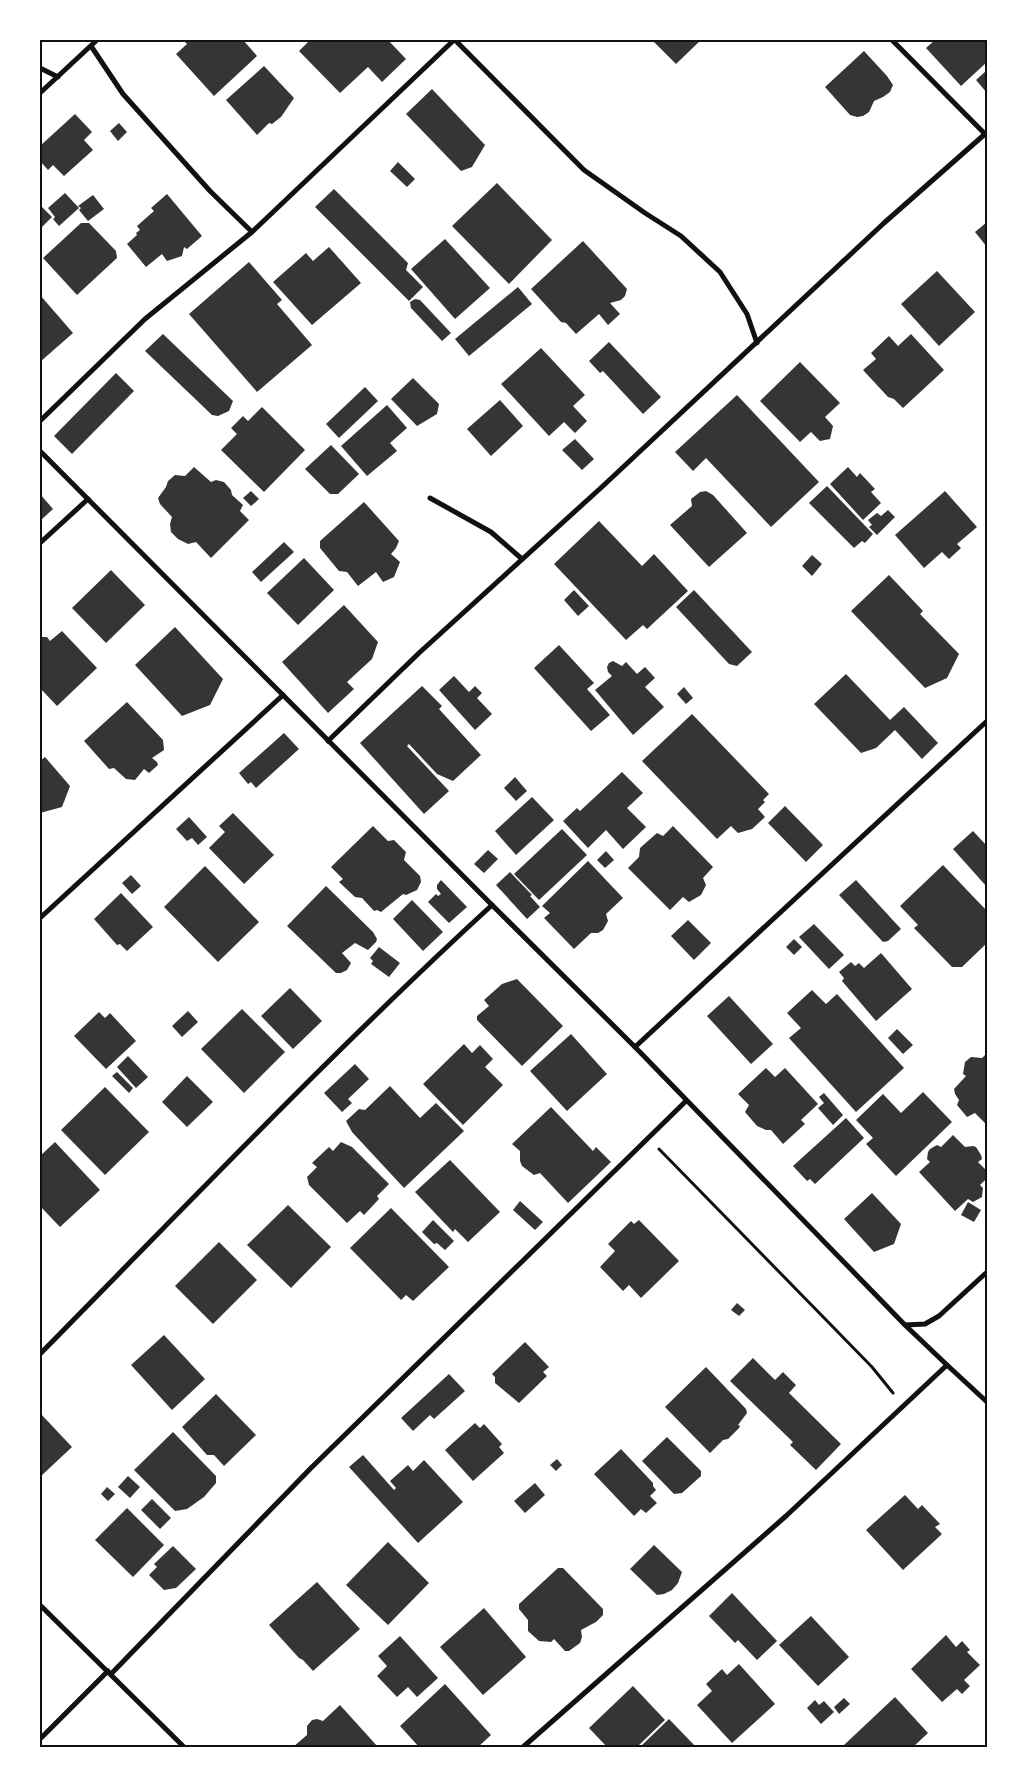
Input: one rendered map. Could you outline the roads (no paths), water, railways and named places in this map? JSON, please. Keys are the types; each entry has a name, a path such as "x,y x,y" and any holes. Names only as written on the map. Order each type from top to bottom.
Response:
{"street":[{"path":"40,93 97,40"},
{"path":"40,420 145,319 252,232 454,40 584,170 681,236 720,272 747,314 757,343"},
{"path":"328,741 419,653 757,343 884,223 986,135 892,40"},
{"path":"91,46 124,94 210,191 252,232"},
{"path":"40,68 58,77"},
{"path":"40,451 636,1047 686,1101 905,1325 987,1402"},
{"path":"430,498 491,532 522,559"},
{"path":"40,543 88,499"},
{"path":"40,918 284,694"},
{"path":"636,1047 987,721"},
{"path":"40,1354 329,1061 423,968 492,905"},
{"path":"40,1739 318,1461 686,1101"},
{"path":"905,1325 925,1324 939,1316 987,1272"},
{"path":"523,1747 786,1516 947,1365"},
{"path":"40,1605 184,1747"}]}
